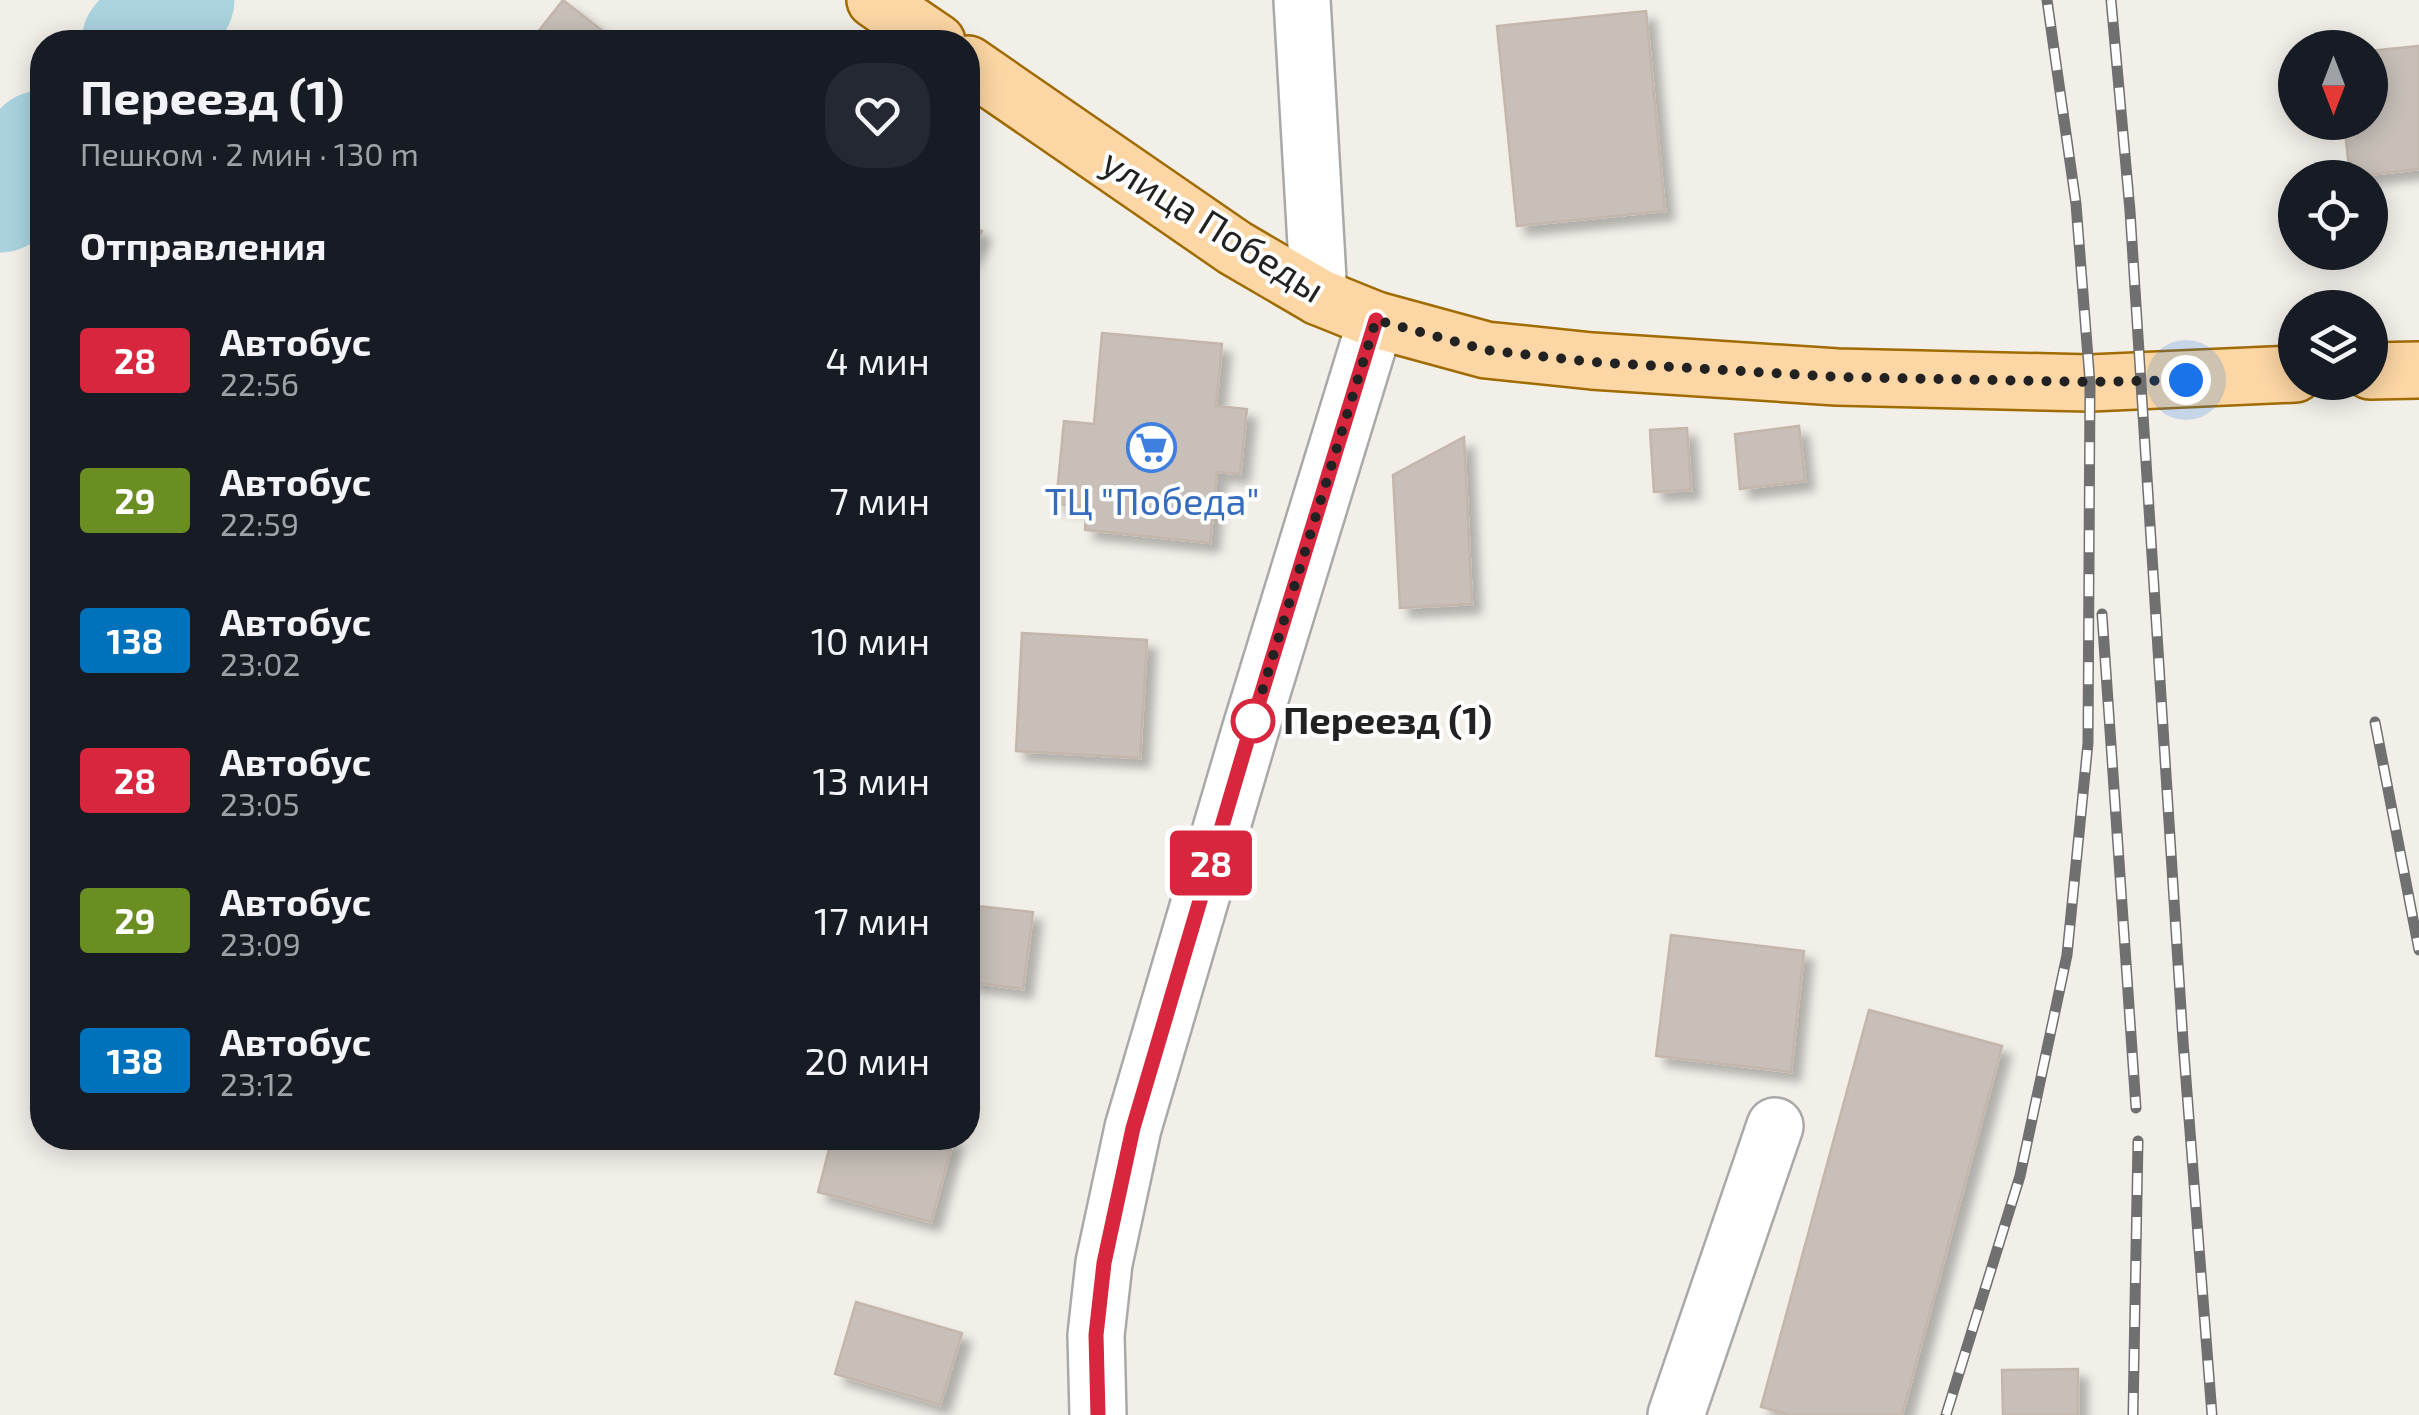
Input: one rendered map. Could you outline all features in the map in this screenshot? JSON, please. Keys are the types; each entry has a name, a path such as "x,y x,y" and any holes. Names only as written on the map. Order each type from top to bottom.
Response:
{"main road":[{"path":"875,0 919,30"},
{"name":"улица Победы","path":"980,72 1235,248 1319,297 1376,320 1486,350 1592,362 1838,377 2090,382 2278,375"},
{"path":"2388,371 2419,370"}],"street":[{"path":"1302,0 1319,297"},
{"path":"1098,1415 1096,1335 1104,1263 1133,1128 1376,320"},
{"path":"1676,1415 1774,1126"}],"building":[{"path":"563,0 602,30 539,30"},
{"path":"1646,11 1665,211 1517,226 1497,26"},
{"path":"2419,46 2419,169 2388,173 2388,160 2348,160 2346,140 2388,140 2388,49"},
{"name":"ТЦ \"Победа\"","path":"1102,333 1222,344 1216,406 1247,409 1240,474 1217,472 1210,543 1085,530 1087,506 1056,504 1064,421 1094,424"},
{"path":"1799,426 1805,481 1740,489 1735,434"},
{"path":"1687,428 1691,490 1654,492 1650,430"},
{"path":"1464,437 1472,604 1400,608 1393,475"},
{"path":"1022,633 1147,640 1140,758 1016,751"},
{"path":"980,906 1033,912 1023,989 980,984"},
{"path":"1671,935 1804,951 1791,1072 1656,1056"},
{"path":"1869,1010 2002,1046 1902,1415 1790,1415 1761,1407"},
{"path":"829,1150 951,1150 931,1222 818,1192"},
{"path":"856,1302 962,1333 940,1405 835,1374"},
{"path":"2078,1369 2078,1415 2003,1415 2002,1370"}],"waterway":[{"path":"150,30 177,0"},
{"path":"0,195 30,161"}],"railway":[{"path":"1946,1415 2020,1176 2067,955 2088,743 2090,383 2076,204 2047,0"},
{"path":"2111,0 2130,211 2183,1041 2212,1415"},
{"path":"2102,614 2136,1108"},
{"path":"2375,722 2419,950"},
{"path":"2133,1415 2138,1141"}],"bus line":[{"name":"28","path":"1098,1415 1096,1335 1104,1263 1133,1128 1376,320"}],"place":[{"name":"ТЦ \"Победа\"","path":"1152,448"},
{"name":"Переезд (1)","path":"1253,721"}],"route":[{"path":"1253,721 1250,731 1376,320 1486,350 1592,362 1838,377 2186,380"}]}
